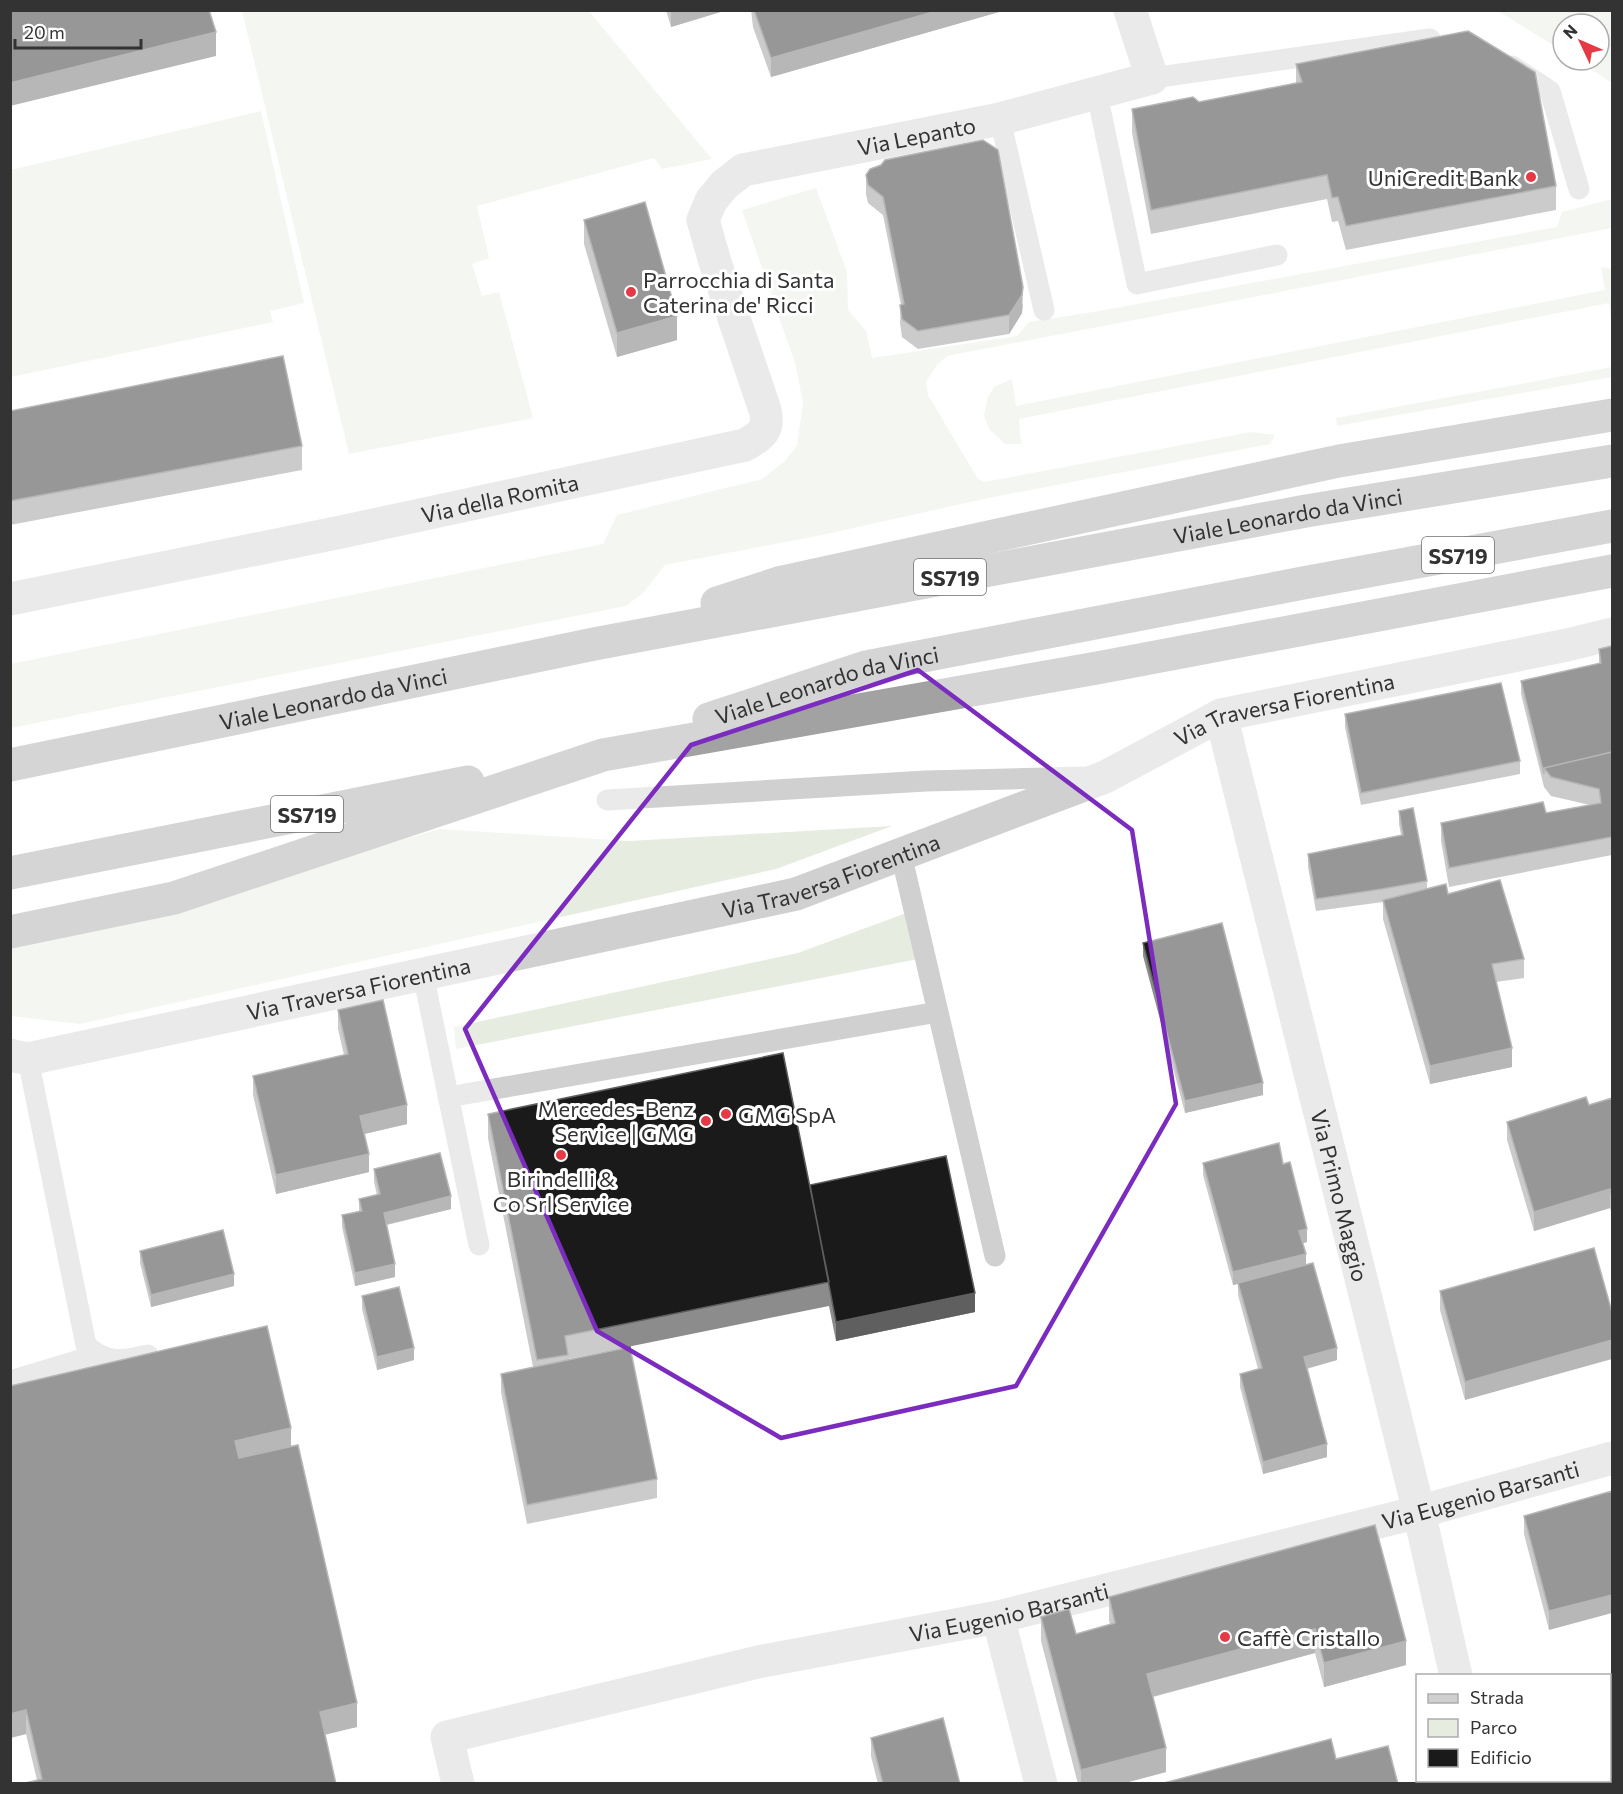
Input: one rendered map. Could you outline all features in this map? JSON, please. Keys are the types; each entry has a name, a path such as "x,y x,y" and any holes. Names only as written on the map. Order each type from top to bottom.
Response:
{"highway":[{"path":"594,644 782,582 1339,461 1612,415"},
{"name":"Viale Leonardo da Vinci","path":"10,765 594,644 1306,511 1612,461"},
{"name":"Viale Leonardo da Vinci","path":"10,873 603,755 866,667 1612,526"},
{"path":"10,932 174,898 603,755 1109,666 1612,571"}],"street":[{"path":"1130,10 1152,78"},
{"name":"Via Lepanto","path":"703,220 711,201 724,185 743,170 1000,119 1152,78"},
{"name":"Via della Romita","path":"10,599 341,532 745,445 760,437 768,421 703,220"},
{"name":"Via Traversa Fiorentina","path":"19,1057 423,974 795,894 1105,777 1221,715 1556,648 1612,634"},
{"name":"Via Primo Maggio","path":"1221,715 1419,1512 1456,1674"},
{"name":"Via Eugenio Barsanti","path":"458,1784 447,1737 758,1662 998,1617 1419,1512 1612,1458"},
{"path":"998,1617 1041,1784"}],"lane":[{"path":"1152,78 1266,64 1451,36"},
{"path":"1492,53 1550,91 1579,189"},
{"path":"1097,94 1137,284 1277,255"},
{"path":"1000,119 1044,310"},
{"path":"607,800 926,781 1105,777"},
{"path":"901,854 994,1256"},
{"path":"423,974 479,1245"},
{"path":"448,1097 938,1012"},
{"path":"19,1057 86,1345 96,1355"},
{"path":"10,1381 96,1355 124,1361 166,1351"}],"highlighted area":[{"path":"918,670 1132,830 1176,1104 1016,1386 781,1438 597,1331 465,1029 691,745"}],"green space":[{"path":"242,11 589,11 712,159 662,169 654,158 477,206 489,258 472,264 482,296 499,292 533,418 349,454"},
{"path":"1498,11 1612,11 1612,83 1595,72 1611,72 1611,12 1551,12 1551,44"},
{"path":"261,111 304,303 270,311 273,322 11,377 11,170"},
{"path":"816,188 847,272 848,310 866,331 872,358 1017,336 1029,322 1557,227 1562,212 1612,199 1612,228 947,356 937,365 926,382 928,395 978,479 984,482 1251,432 1275,435 1270,444 988,498 817,536 665,565 644,592 626,606 11,728 11,664 603,544 617,515 762,479 785,461 797,445 803,404 796,366 742,210"},
{"path":"1601,267 1612,269 1612,326 1609,303 1019,419 1021,444 1005,444 989,429 984,415 988,397 994,387 1012,379 1016,406 1605,290"},
{"path":"1612,367 1612,377 1337,426 1336,418"},
{"path":"892,826 776,869 80,1024 11,1016 11,938 175,905 440,829 629,841"},
{"path":"909,912 918,959 456,1049 454,1027 798,953"}],"building":[{"path":"10,10 209,10 216,32 10,83"},
{"path":"754,10 940,10 771,58"},
{"path":"1468,31 1535,72 1556,186 1346,226 1338,197 1332,198 1327,175 1151,210 1132,109 1193,97 1199,102 1302,82 1296,64"},
{"path":"983,140 998,150 1023,287 1022,295 1009,315 918,331 902,319 900,305 904,304 883,197 868,185 866,175 870,169 881,165 885,160"},
{"name":"Parrocchia di Santa Caterina de' Ricci","path":"645,202 677,316 617,333 584,220"},
{"path":"283,356 302,446 10,501 10,411"},
{"path":"1612,646 1612,752 1544,768 1544,774 1521,681 1601,663 1599,649"},
{"path":"1501,683 1520,761 1361,793 1345,714"},
{"path":"1612,752 1612,837 1449,868 1441,823 1543,802 1546,813 1601,803 1599,789 1551,777 1544,768"},
{"path":"1413,808 1427,881 1316,899 1308,854 1403,835 1399,811"},
{"path":"1500,880 1524,959 1492,964 1512,1048 1430,1066 1383,900 1446,884 1448,894"},
{"path":"1222,923 1263,1083 1185,1101 1143,943"},
{"path":"383,1000 407,1105 360,1116 369,1154 276,1175 253,1076 348,1054 338,1010"},
{"path":"783,1053 829,1282 565,1336 568,1355 537,1360 488,1114"},
{"path":"1586,1097 1589,1105 1612,1098 1612,1197 1610,1189 1534,1212 1507,1122"},
{"path":"1279,1143 1283,1164 1290,1162 1307,1229 1299,1231 1306,1254 1233,1272 1203,1163"},
{"path":"440,1153 451,1196 384,1213 395,1264 355,1273 342,1215 362,1211 359,1199 380,1194 374,1169"},
{"path":"946,1156 975,1293 836,1322 810,1185"},
{"path":"223,1230 234,1274 151,1295 140,1251"},
{"path":"1594,1248 1612,1312 1612,1340 1465,1382 1440,1291"},
{"path":"1313,1263 1337,1348 1304,1357 1327,1444 1263,1462 1240,1374 1262,1368 1238,1283"},
{"path":"399,1287 414,1348 377,1357 362,1296"},
{"path":"267,1326 291,1428 235,1441 239,1458 298,1445 357,1703 320,1712 336,1784 21,1784 42,1779 26,1710 10,1714 10,1386"},
{"path":"630,1347 657,1479 527,1505 501,1374"},
{"path":"1612,1491 1612,1595 1549,1611 1524,1516"},
{"path":"1375,1525 1406,1641 1324,1663 1315,1629 1147,1674 1166,1748 1081,1770 1041,1617 1069,1609 1076,1634 1115,1623 1109,1597"},
{"path":"943,1718 960,1784 883,1784 871,1738"},
{"path":"1331,1739 1336,1759 1388,1746 1398,1784 1160,1784"},
{"path":"1522,1782 1587,1782 1581,1784 1517,1784"}],"place":[{"name":"UniCredit Bank","path":"1531,177"},
{"name":"Parrocchia di Santa Caterina de' Ricci","path":"631,292"},
{"name":"GMG SpA","path":"726,1114"},
{"name":"Mercedes-Benz Service | GMG","path":"706,1121"},
{"name":"Birindelli & Co Srl Service","path":"561,1155"},
{"name":"Caffè Cristallo","path":"1225,1637"}]}
